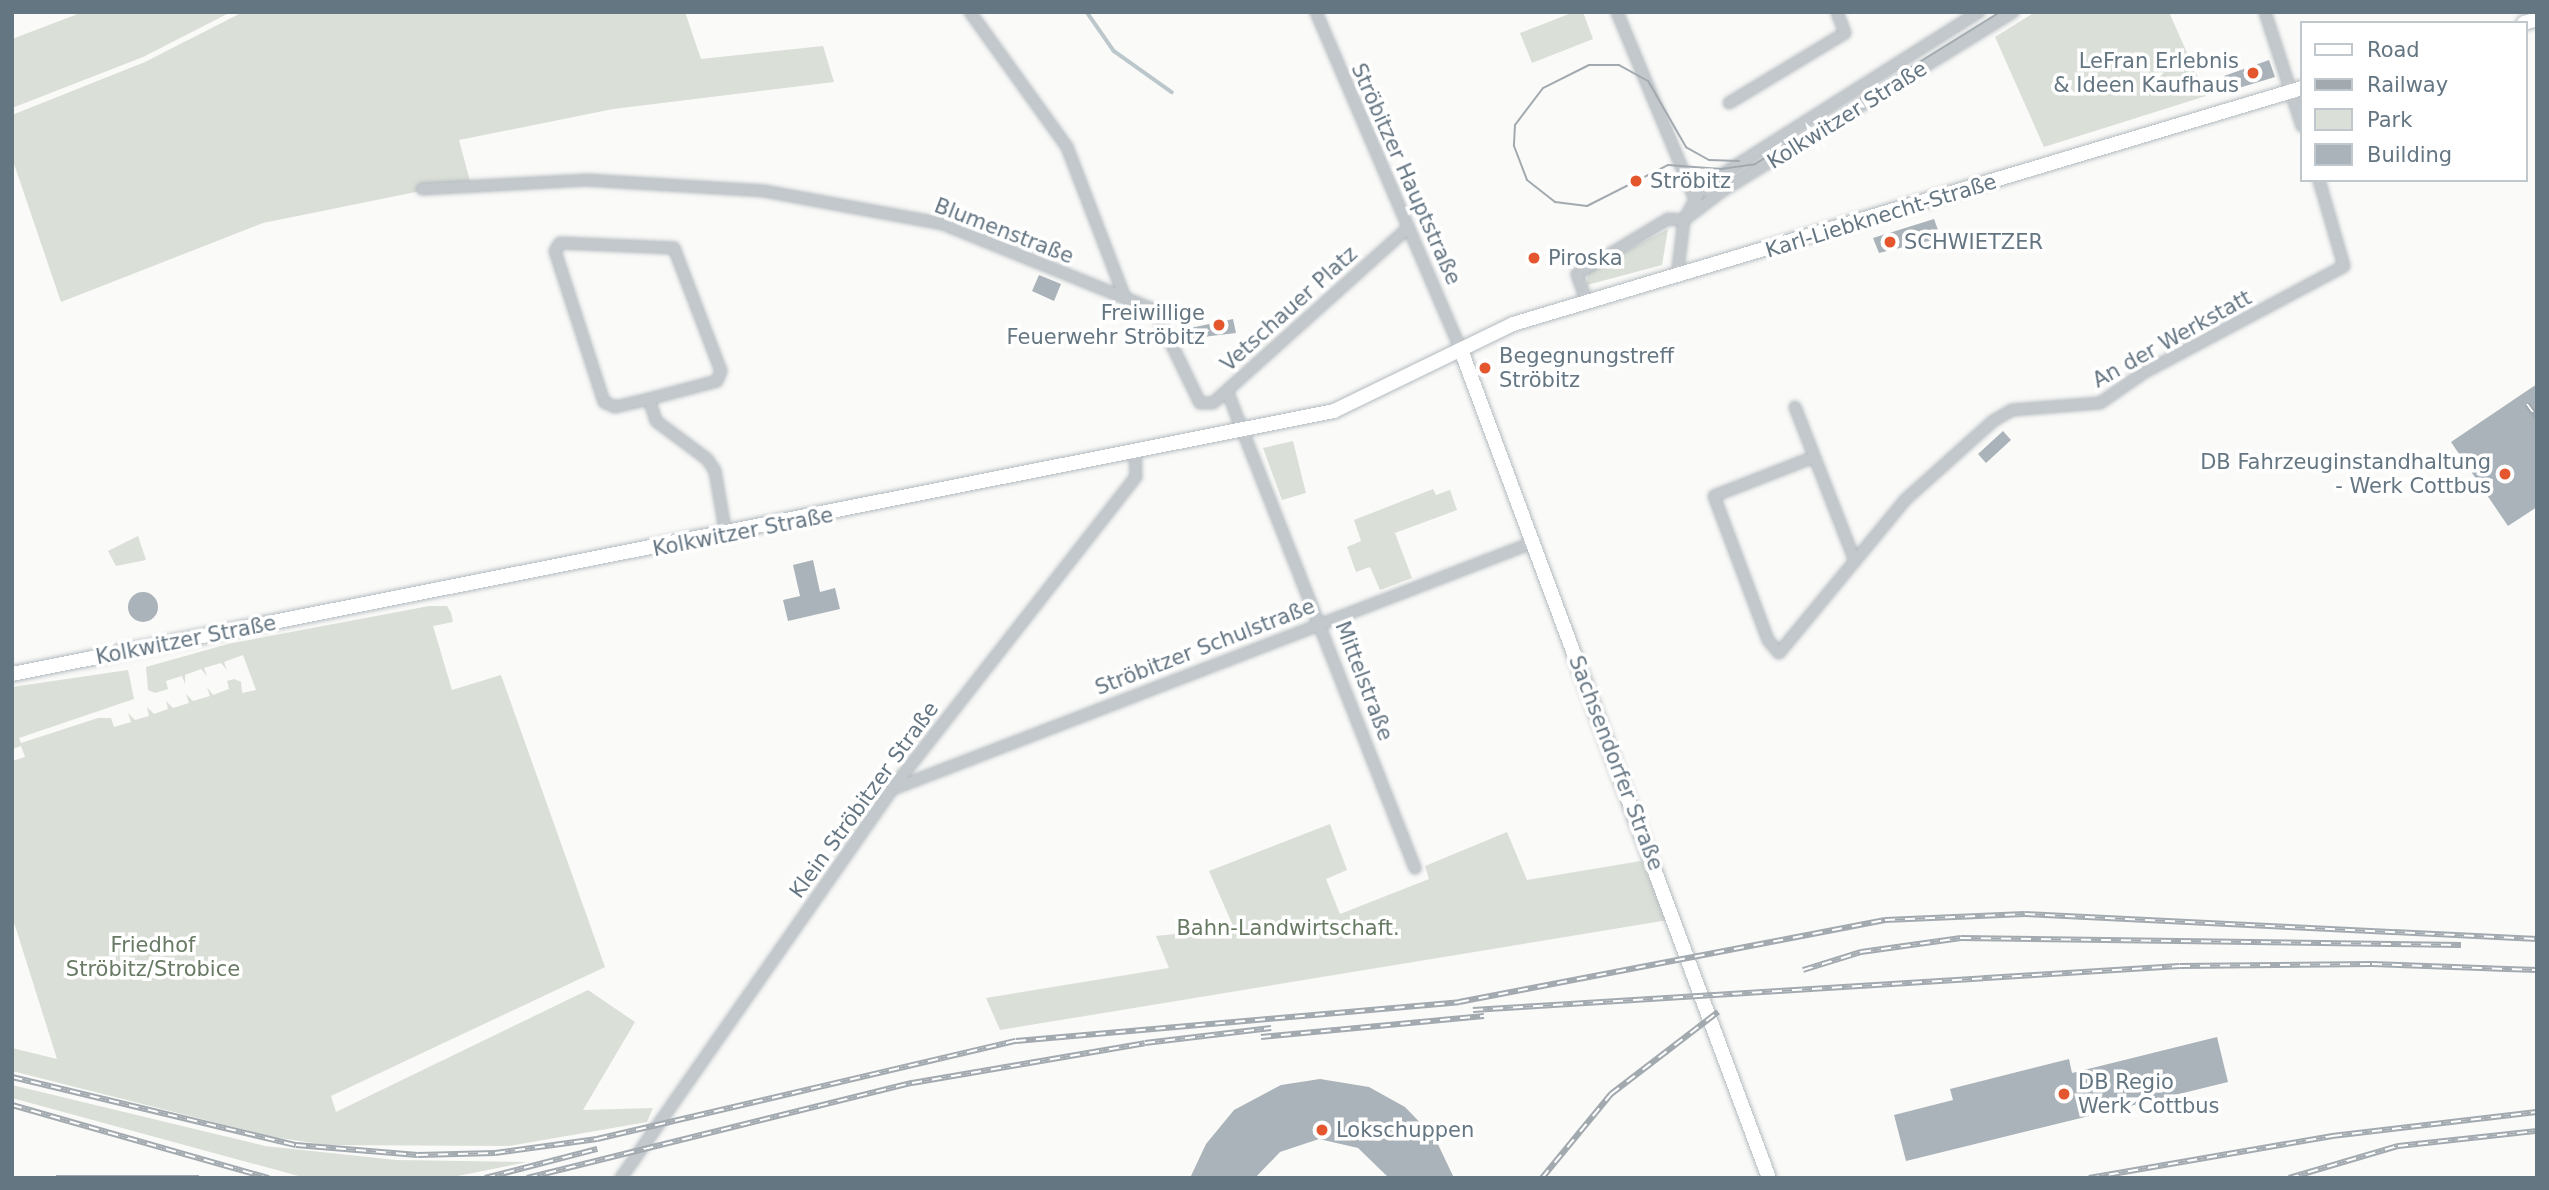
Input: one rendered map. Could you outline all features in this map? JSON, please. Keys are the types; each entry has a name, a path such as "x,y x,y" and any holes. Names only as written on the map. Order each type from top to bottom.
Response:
{"main road":[{"name":"Karl-Liebknecht-Straße","path":"1461,350 1513,324 2297,89"},
{"name":"Kolkwitzer Straße","path":"12,674 726,536 1334,411 1461,350"},
{"name":"Sachsendorfer Straße","path":"1461,350 1532,543 1677,918 1769,1178"}],"street":[{"path":"970,12 1067,147 1125,298"},
{"name":"Ströbitzer Hauptstraße","path":"1317,12 1461,350"},
{"path":"1617,12 1699,208"},
{"path":"1729,103 1845,33 1837,12"},
{"name":"Kolkwitzer Straße","path":"1677,277 1684,220 1693,198 1727,169 1979,12"},
{"name":"Kolkwitzer Straße","path":"1587,302 1577,274 1668,219 1684,220 1699,208 2013,12"},
{"path":"2265,12 2297,89 2300,111"},
{"name":"Blumenstraße","path":"422,189 586,180 764,191 943,224 1155,310 1194,398 1213,404 1227,391"},
{"name":"An der Werkstatt","path":"1814,457 1714,496 1768,640 1779,653 1853,556 1905,500 1993,421 2012,410 2100,403 2145,372 2344,266 2320,182"},
{"name":"Vetschauer Platz","path":"1244,429 1227,391 1408,228"},
{"path":"560,243 674,248 721,371 717,381 649,399 615,407 604,402 555,251 560,243"},
{"path":"649,399 656,421 715,471 726,536"},
{"path":"1796,407 1853,556"},
{"name":"Mittelstraße","path":"1244,429 1415,868"},
{"name":"Klein Ströbitzer Straße","path":"621,1178 892,789 1136,477 1135,452"},
{"name":"Ströbitzer Schulstraße","path":"892,789 1532,543"}],"green space":[{"path":"83,12 231,12 143,57 12,108 12,39"},
{"path":"243,12 685,12 701,59 823,46 834,82 613,109 459,140 470,181 263,223 61,302 12,158 12,115 145,62"},
{"path":"1574,12 1583,12 1593,39 1532,63 1520,33"},
{"path":"2035,12 2169,12 2206,96 2044,147 1995,37"},
{"path":"1668,229 1662,265 1587,285 1588,271"},
{"path":"1293,441 1306,493 1282,500 1263,448"},
{"path":"1433,489 1436,495 1450,490 1457,510 1395,533 1412,578 1380,590 1370,567 1356,572 1347,547 1361,541 1354,520"},
{"path":"138,536 146,560 116,566 108,551"},
{"name":"Friedhof Ströbitz/Strobice","path":"429,606 447,606 451,613 453,622 433,626 452,690 501,675 605,967 331,1096 336,1112 588,990 635,1022 583,1110 653,1108 647,1122 509,1146 326,1145 273,1137 12,1071 12,1048 57,1059 12,916 12,761 25,757 21,746 12,749 12,687 128,670 134,699 19,738 21,743 98,718 111,718 114,727 131,722 128,713 135,720 149,716 147,707 154,714 168,709 166,701 173,708 189,703 186,694 193,701 210,696 207,687 213,695 229,689 227,681 234,679 241,682 242,693 256,690 243,655 224,662 227,670 221,663 204,668 207,676 201,669 185,675 185,684 182,676 166,681 168,689 155,693 148,690 146,667 228,644"},
{"name":"Bahn-Landwirtschaft.","path":"1330,824 1347,870 1326,879 1340,914 1429,879 1425,866 1507,832 1527,880 1641,861 1668,920 1000,1030 986,998 1169,968 1156,936 1234,928 1209,871"},
{"path":"12,1085 265,1146 396,1160 527,1162 448,1178 306,1178 12,1098"}],"building":[{"name":"LeFran Erlebnis & Ideen Kaufhaus","path":"2269,60 2275,77 2229,91 2224,76"},
{"path":"1934,219 1941,238 1879,253 1873,238"},
{"path":"1039,275 1061,284 1054,301 1032,291"},
{"name":"Freiwillige Feuerwehr Ströbitz","path":"1233,319 1236,333 1178,340 1176,331"},
{"name":"DB Fahrzeuginstandhaltung - Werk Cottbus","path":"2537,384 2537,507 2508,526 2451,442"},
{"path":"2003,431 2011,440 1986,463 1978,454"},
{"path":"813,560 820,592 835,588 840,609 788,621 783,600 800,596 793,565"},
{"path":"143,592 154,596 158,607 154,618 143,622 132,618 128,607 132,596"},
{"name":"DB Regio Werk Cottbus","path":"2217,1037 2228,1082 1906,1161 1894,1115 1953,1100 1950,1089 2069,1059 2072,1073"},
{"name":"Lokschuppen","path":"1320,1079 1369,1087 1405,1107 1435,1138 1454,1178 1389,1178 1358,1148 1319,1139 1280,1152 1255,1178 1190,1178 1206,1144 1234,1110 1281,1085"}],"waterway":[{"path":"1087,12 1114,51 1172,92"}],"tram line":[{"path":"1739,161 1709,160 1686,147 1648,81 1619,65 1589,65 1543,88 1515,125 1514,146 1527,180 1555,202 1587,206 1668,165 1721,169 1755,164 2000,12"}],"railway":[{"path":"2527,404 2537,418"},
{"path":"12,1077 296,1145 418,1155 495,1153 597,1139 1016,1041 1459,1002 1885,920 2025,914 2537,939"},
{"path":"1803,970 1861,952 1961,938 2461,945"},
{"path":"1473,1010 2180,966 2372,964 2537,970"},
{"path":"1542,1178 1611,1094 1718,1012"},
{"path":"1261,1037 1484,1016"},
{"path":"527,1178 912,1083 1145,1043 1271,1028"},
{"path":"12,1105 269,1178"},
{"path":"2089,1178 2332,1136 2537,1112"},
{"path":"2289,1178 2398,1146 2537,1131"},
{"path":"485,1178 597,1149"},
{"path":"56,1178 199,1178"}],"place":[{"name":"LeFran Erlebnis & Ideen Kaufhaus","path":"2253,73"},
{"name":"Ströbitz","path":"1636,181"},
{"name":"SCHWIETZER","path":"1890,242"},
{"name":"Piroska","path":"1534,258"},
{"name":"Freiwillige Feuerwehr Ströbitz","path":"1219,325"},
{"name":"Begegnungstreff Ströbitz","path":"1485,368"},
{"name":"DB Fahrzeuginstandhaltung - Werk Cottbus","path":"2505,474"},
{"name":"DB Regio Werk Cottbus","path":"2064,1094"},
{"name":"Lokschuppen","path":"1322,1130"}]}
